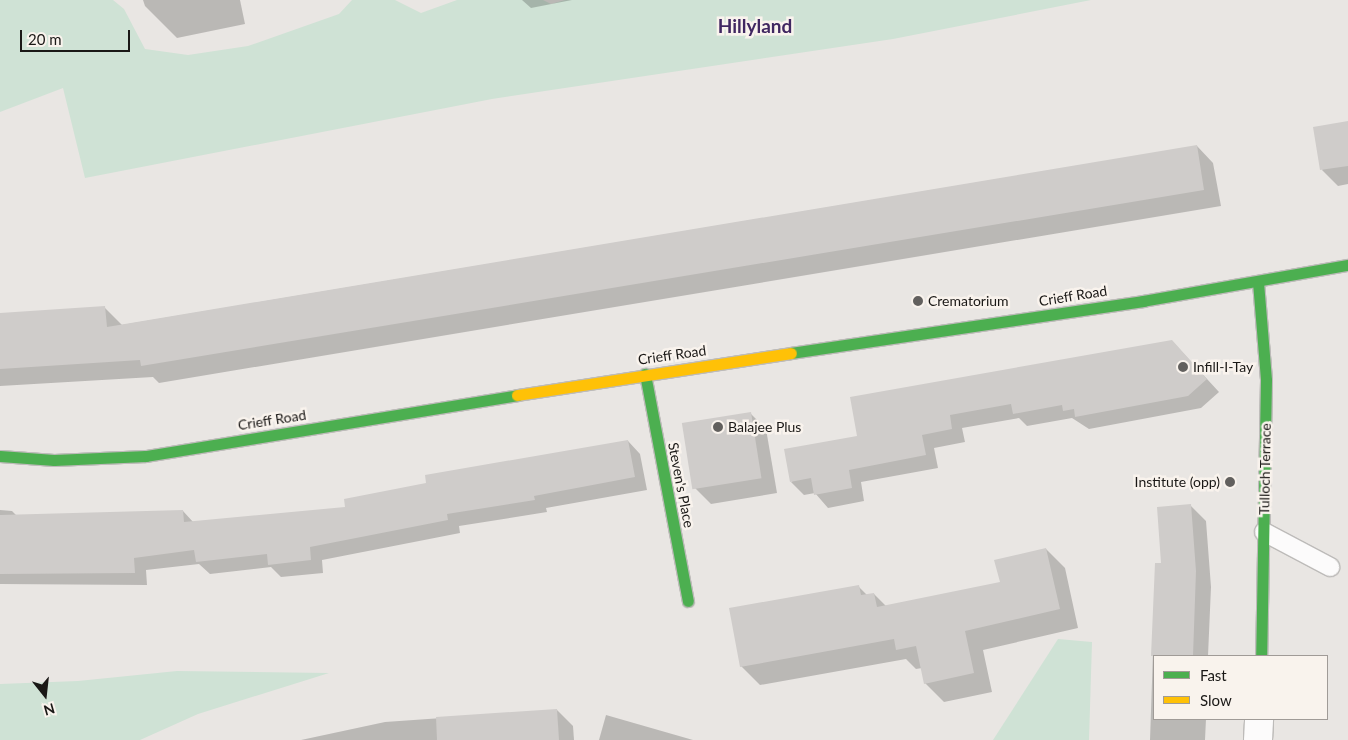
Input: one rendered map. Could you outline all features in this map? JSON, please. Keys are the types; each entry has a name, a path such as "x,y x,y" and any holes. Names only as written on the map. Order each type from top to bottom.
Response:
{"main road":[{"name":"Crieff Road","path":"0,456 54,460 146,456 645,374 1258,282 1348,265"},
{"name":"Tulloch Terrace","path":"1258,282 1266,380 1261,655"},
{"name":"Steven's Place","path":"645,374 688,601"}],"street":[{"path":"1258,740 1259,720"}],"lane":[{"path":"1264,532 1330,567"}],"green space":[{"path":"0,0 113,0 124,9 145,49 188,55 248,46 339,14 352,0 395,0 421,13 457,0 543,0 551,4 565,0 1091,0 893,39 492,99 85,178 63,88 0,112"},
{"path":"1058,639 1092,642 1089,740 993,740"},
{"path":"177,671 329,673 198,714 140,740 0,740 0,684 78,681"}],"building":[{"path":"1348,121 1348,166 1320,170 1313,127"},
{"path":"1197,145 1204,190 141,366 140,360 0,369 0,313 105,306 107,327"},
{"path":"1172,340 1207,379 1188,396 1075,417 1074,409 1063,411 1062,405 1013,414 1011,404 950,415 952,429 922,435 926,455 849,470 852,488 814,495 811,478 790,482 784,449 857,436 850,397"},
{"path":"751,412 761,478 692,489 682,423"},
{"path":"628,440 635,477 534,496 535,500 447,514 448,520 310,547 311,560 268,565 267,554 196,562 194,550 134,558 135,573 0,574 0,515 183,510 184,522 345,507 344,499 426,483 425,475"},
{"path":"1191,504 1196,571 1193,655 1151,656 1155,563 1161,563 1157,507"},
{"path":"1046,548 1060,609 965,631 974,673 924,684 916,646 896,650 894,639 740,667 729,608 859,585 861,595 874,593 877,607 1000,582 994,560"},
{"path":"557,709 559,740 437,740 436,717"}],"traffic: fast":[{"path":"791,353 1143,301 1348,265"},
{"path":"1258,282 1266,380 1261,655"},
{"path":"645,374 688,601"},
{"path":"0,456 54,460 146,456 517,395"}],"traffic: slow":[{"path":"517,395 791,353"}],"place":[{"name":"Crematorium","path":"918,301"},
{"name":"Infill-I-Tay","path":"1183,367"},
{"name":"Balajee Plus","path":"718,427"},
{"name":"Institute (opp)","path":"1230,482"}],"district":[{"name":"Hillyland","path":"755,26"}]}
